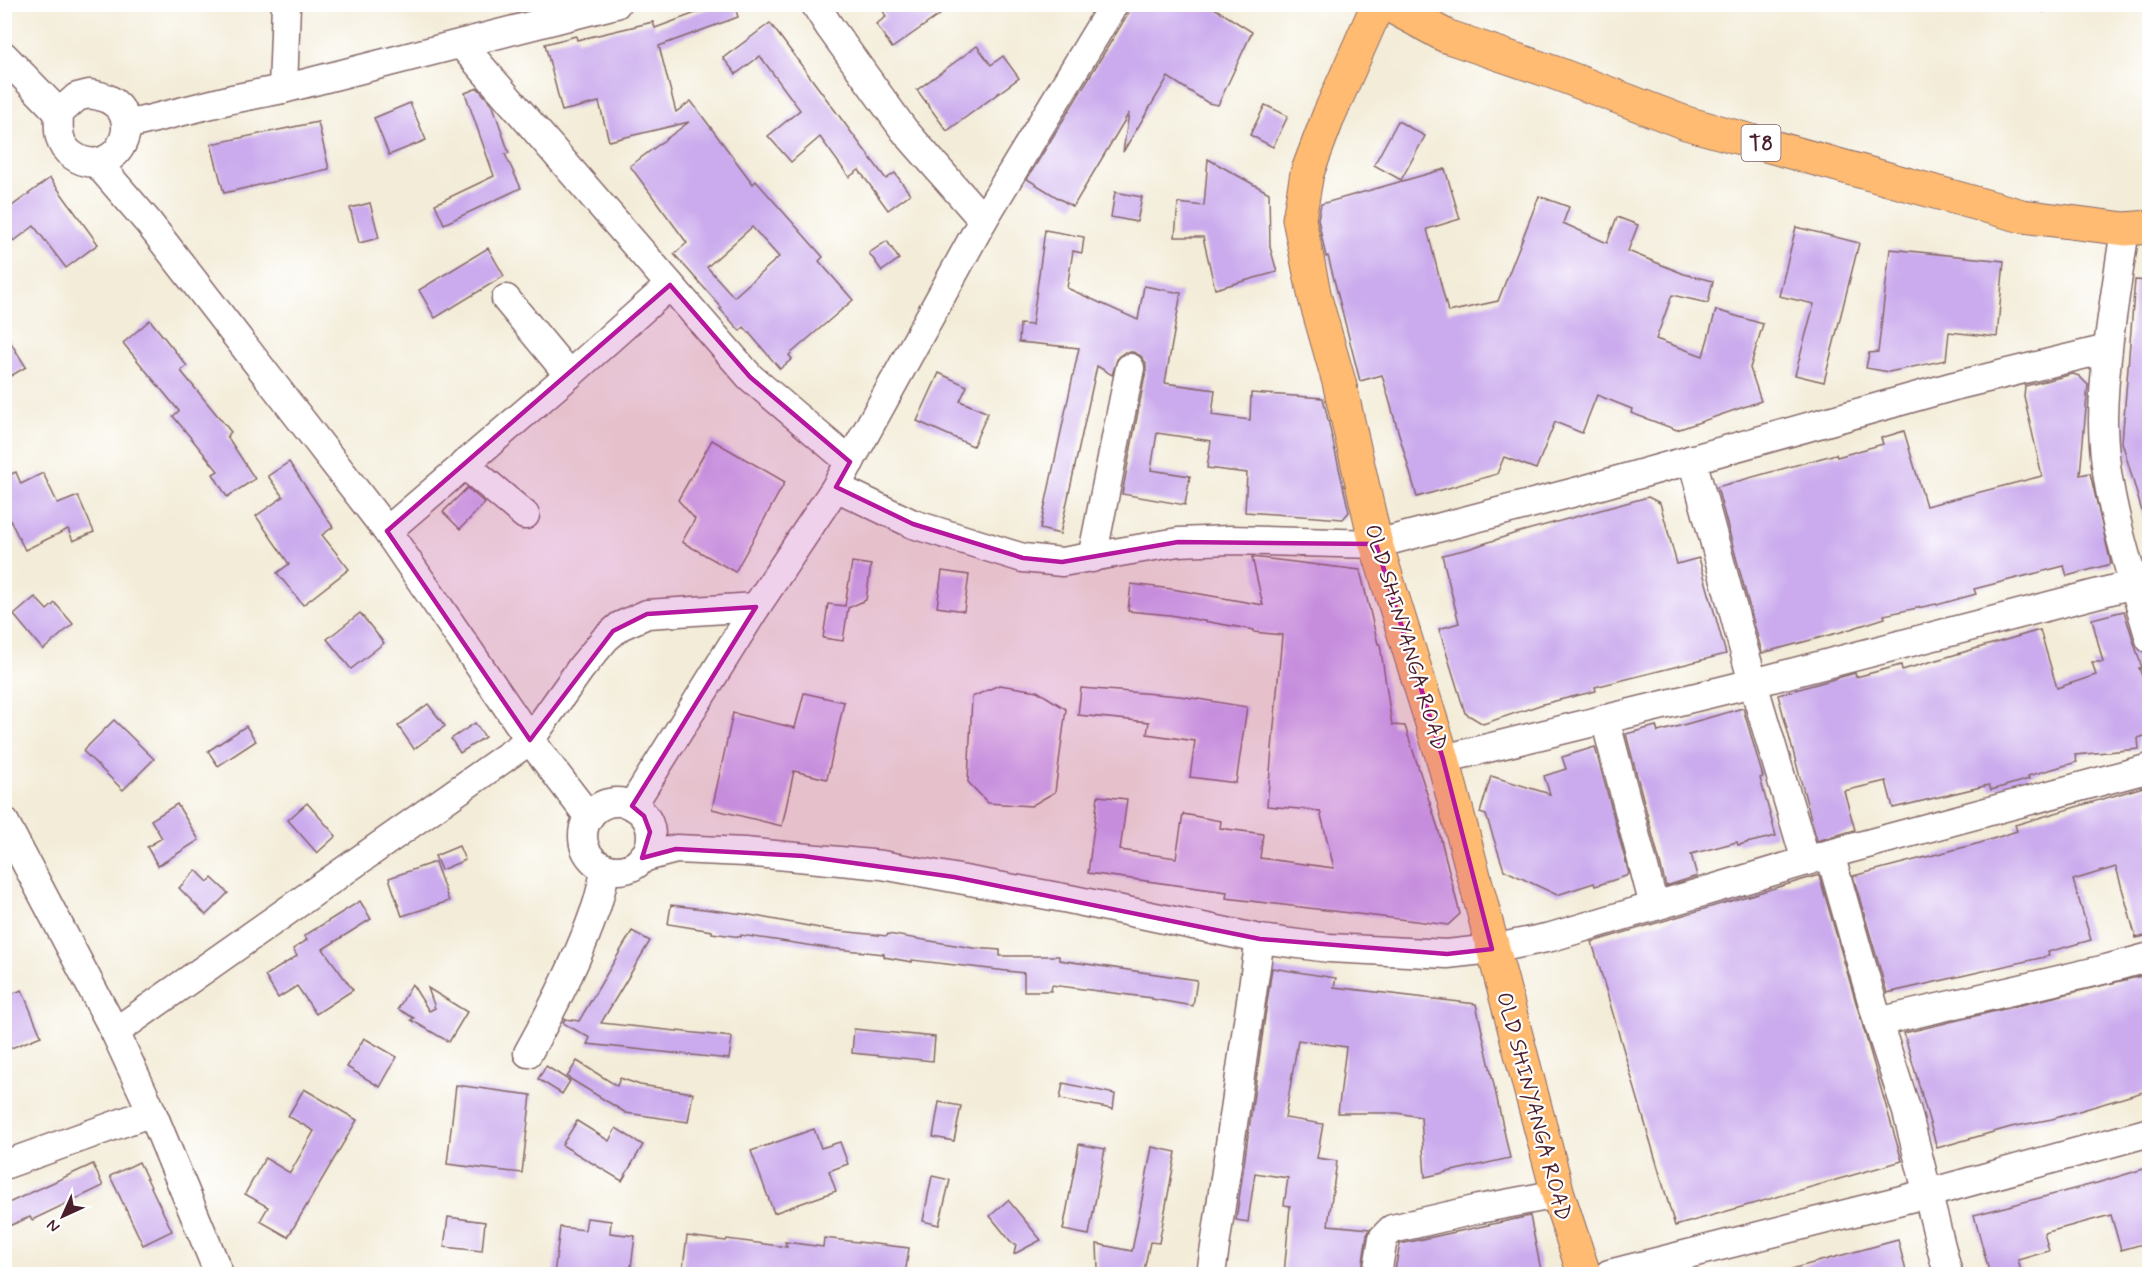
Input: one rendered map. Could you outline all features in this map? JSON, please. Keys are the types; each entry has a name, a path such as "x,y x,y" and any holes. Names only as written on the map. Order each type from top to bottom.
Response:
{"main road":[{"name":"OLD SHINYANGA ROAD","path":"1378,4 1329,115 1307,173 1299,219 1315,298 1339,382 1376,544 1443,759 1558,1194 1584,1275"},
{"name":"T8","path":"1387,4 1446,36 1558,74 1686,123 2022,216 2137,228"}],"street":[{"path":"283,90 286,4"},
{"path":"127,125 232,99 283,90 616,4"},
{"path":"815,4 904,130 983,220"},
{"path":"632,806 756,607 836,487 983,220 1114,4"},
{"path":"462,45 750,377 850,462"},
{"path":"4,56 59,113"},
{"path":"88,94 102,95 113,101 123,114 127,125 124,142 112,157 97,163 77,159 67,152 58,134 59,113 77,97 88,94"},
{"path":"97,163 155,231 387,531 530,740 589,817"},
{"path":"2137,228 2107,349 2103,422 2110,494 2150,639"},
{"path":"387,531 670,285"},
{"path":"506,299 569,375"},
{"path":"836,487 914,524 1023,558 1062,562 1178,542 1230,540 1376,544 1583,490 1954,386 2107,349"},
{"path":"1092,558 1130,368"},
{"path":"1692,459 1754,683 1878,1022 1907,1112 1948,1275"},
{"path":"464,464 525,515"},
{"path":"1443,759 1754,683 2134,584"},
{"path":"114,1032 530,740 580,668 600,644 620,626 647,614 756,607"},
{"path":"1605,719 1654,906"},
{"path":"642,858 649,844 650,832 644,816 632,806 620,802 608,803 597,808 589,817 583,835 586,849 594,860 606,868 625,869 642,858 676,849 803,856 882,865 1046,894 1260,939 1329,948 1447,954 1492,949 1551,937 1818,857 2150,768"},
{"path":"4,821 114,1032 152,1112 219,1275"},
{"path":"528,1053 581,947 595,911 606,868"},
{"path":"1211,1275 1260,939"},
{"path":"1878,1022 2150,957"},
{"path":"4,1165 152,1112"},
{"path":"1609,1275 1929,1193 2150,1132"},
{"path":"1377,1275 1383,1238 1392,1229 1558,1194"}],"highlighted area":[{"path":"670,285 750,377 850,462 836,487 913,524 1023,558 1062,562 1178,542 1376,544 1443,759 1492,949 1447,954 1260,939 954,877 803,856 676,849 642,858 650,832 644,816 632,806 756,607 647,614 613,631 530,740 387,531"}],"building":[{"path":"720,4 734,4 738,17 659,46 676,112 691,101 753,184 756,181 823,257 819,261 853,300 789,355 792,359 780,369 744,327 740,331 674,254 687,243 630,166 689,122 609,141 599,102 562,111 545,44 576,36 577,40 653,22 655,28","holes":["752,227 779,257 734,297 707,267"]},
{"path":"880,4 955,4 892,48 876,24 886,17"},
{"path":"1134,4 1208,4 1252,32 1218,105 1208,103 1168,77 1123,152 1129,113 1073,207 1027,179"},
{"path":"770,23 886,179 895,173 910,194 888,210 859,170 849,177 820,137 791,162 768,136 800,110 760,56 736,74 723,58"},
{"path":"977,46 991,65 1003,56 1019,78 947,131 917,90"},
{"path":"478,88 493,106 509,153 505,154 521,188 444,224 435,204 494,176 465,93"},
{"path":"410,103 426,140 389,155 374,118"},
{"path":"1265,105 1288,116 1273,147 1250,135"},
{"path":"1398,121 1425,136 1401,180 1374,165"},
{"path":"318,122 329,169 224,193 211,144"},
{"path":"1208,159 1269,193 1270,247 1277,272 1215,289 1203,237 1175,237 1178,203 1204,206"},
{"path":"1445,169 1460,219 1427,229 1448,312 1498,301 1539,196 1569,207 1563,223 1607,243 1617,217 1638,225 1628,251 1684,274 1713,281 1708,303 1672,295 1656,339 1703,356 1716,310 1763,324 1750,368 1761,401 1677,430 1631,413 1632,409 1597,395 1582,433 1555,422 1536,469 1504,457 1497,474 1417,497 1382,375 1360,381 1318,219 1321,204"},
{"path":"50,178 98,244 66,268 34,226 14,241 4,228 4,212"},
{"path":"1115,192 1142,197 1137,222 1111,217"},
{"path":"370,203 379,238 359,243 350,208"},
{"path":"1796,227 1859,243 1824,382 1795,375 1814,304 1779,296"},
{"path":"1045,230 1084,237 1082,253 1073,251 1067,288 1138,320 1144,286 1181,293 1165,383 1215,390 1212,415 1250,420 1251,393 1323,398 1349,512 1343,519 1245,512 1247,473 1207,468 1211,441 1157,433 1151,470 1190,476 1185,505 1122,494 1146,371 1146,363 1141,356 1133,352 1125,352 1118,357 1112,375 1097,366 1060,534 1040,529 1079,348 1019,342 1020,324 1032,325"},
{"path":"887,241 899,259 882,271 869,253"},
{"path":"488,248 504,276 435,318 419,290"},
{"path":"1890,249 2004,261 1997,337 1949,332 1946,360 1889,372 1866,368 1869,353 1878,352"},
{"path":"2135,280 2150,281 2150,521 2145,522 2122,442"},
{"path":"150,320 187,366 181,371 231,432 227,436 255,479 227,497 213,474 218,471 173,416 179,411 123,343"},
{"path":"4,332 26,367 4,380"},
{"path":"939,373 967,386 960,401 988,413 973,446 917,421"},
{"path":"2073,374 2079,376 2088,385 2080,475 2090,473 2111,564 2067,576 2064,566 1974,589 1976,594 1937,605 1884,615 1885,618 1841,632 1762,653 1717,487 1836,454 1837,457 1883,444 1881,438 1904,431 1926,506 2042,476 2024,396 2025,386"},
{"path":"712,440 785,482 735,572 682,542 695,519 678,500"},
{"path":"289,462 333,527 322,535 349,569 303,605 277,573 289,564 256,516 283,497 268,476"},
{"path":"16,472 21,484 43,473 58,504 78,496 94,532 73,541 68,529 25,550 4,508 4,477"},
{"path":"467,488 485,503 460,529 443,512"},
{"path":"1648,497 1660,503 1677,564 1699,558 1726,654 1595,687 1596,691 1543,704 1483,724 1465,713 1439,629 1459,623 1442,555"},
{"path":"1252,557 1360,570 1378,644 1380,644 1392,725 1405,726 1438,828 1460,914 1448,925 1226,898 1227,892 1088,873 1098,796 1127,799 1120,850 1176,858 1183,814 1221,821 1220,828 1263,834 1260,858 1334,868 1320,811 1267,806 1282,635 1254,632 1254,630 1170,615 1128,611 1131,584 1263,605"},
{"path":"852,562 871,565 866,600 848,608 843,641 823,638 828,604 845,606"},
{"path":"942,571 969,575 964,611 937,607"},
{"path":"35,597 47,610 55,603 73,624 43,650 14,615"},
{"path":"2124,611 2142,668 2139,668 2150,696 2150,734 2138,738 2139,749 2075,755 2077,762 2028,776 2029,779 1991,790 1989,785 1893,808 1886,781 1844,791 1855,830 1817,841 1778,695 1855,673 1856,677 1901,665 1902,670 2040,630 2057,688 2096,675 2092,662 2103,662 2092,619"},
{"path":"360,613 384,643 351,669 327,639"},
{"path":"999,685 1037,691 1066,709 1055,792 1031,806 988,803 968,782 972,697"},
{"path":"1081,688 1180,696 1247,707 1236,783 1190,777 1195,741 1147,734 1149,722 1078,715"},
{"path":"804,693 844,702 827,779 794,771 782,826 712,809 733,713 795,728"},
{"path":"428,704 445,726 414,749 398,726"},
{"path":"1743,708 1763,777 1760,778 1776,836 1738,845 1737,842 1691,854 1697,876 1666,886 1626,734 1656,726 1658,732"},
{"path":"114,720 154,759 123,790 83,751"},
{"path":"475,723 485,737 460,753 451,739"},
{"path":"246,726 256,741 218,766 208,751"},
{"path":"1595,747 1629,874 1595,886 1594,883 1557,895 1504,870 1486,815 1480,813 1491,776 1550,794 1544,776 1566,769 1562,757"},
{"path":"2150,785 2150,935 2136,938 2116,867 2073,880 2091,940 2048,952 2049,956 1887,993 1853,876 1980,843 2017,831 2015,825"},
{"path":"307,803 336,836 317,853 288,820"},
{"path":"177,804 199,840 158,866 147,847 162,838 151,820"},
{"path":"459,846 465,860 441,870 435,856"},
{"path":"435,862 449,901 402,916 389,878"},
{"path":"196,870 208,882 212,878 228,893 206,915 179,888"},
{"path":"1819,875 1902,1161 1675,1226 1592,942"},
{"path":"360,901 371,919 323,949 353,990 316,1014 297,986 278,998 265,976 297,956 293,949 307,940 304,936"},
{"path":"671,905 744,914 830,930 887,936 888,934 973,948 1000,950 1000,956 1059,956 1059,960 1197,980 1193,1006 1152,998 1052,985 1051,991 1024,991 1024,973 912,960 912,962 884,957 884,954 712,933 712,931 668,924"},
{"path":"632,931 650,941 601,1023 732,1037 729,1059 587,1044 590,1038 563,1023 565,1019 579,1021"},
{"path":"1272,968 1336,978 1334,987 1476,1004 1510,1158 1425,1177 1421,1117 1397,1113 1338,1113 1346,1047 1298,1040 1285,1118 1323,1124 1317,1158 1337,1161 1328,1225 1370,1229 1361,1275 1284,1275 1290,1206 1284,1205 1288,1178 1255,1173 1248,1222 1236,1220"},
{"path":"2150,974 2150,1090 2052,1119 2011,1127 1937,1148 1904,1033"},
{"path":"412,984 429,1011 435,1008 428,988 467,1012 449,1042 411,1020 414,1018 398,1009"},
{"path":"22,990 41,1036 4,1051 4,997"},
{"path":"854,1029 935,1037 933,1061 852,1053"},
{"path":"364,1038 397,1057 380,1087 347,1067"},
{"path":"577,1061 617,1086 620,1078 640,1085 693,1093 688,1122 626,1113 567,1077"},
{"path":"546,1066 570,1081 562,1094 538,1079"},
{"path":"1063,1083 1115,1094 1113,1109 1060,1099"},
{"path":"456,1085 531,1095 522,1173 447,1164"},
{"path":"304,1089 357,1120 288,1237 260,1221 268,1207 245,1194 265,1158 290,1173 314,1131 288,1116"},
{"path":"939,1102 961,1106 954,1141 933,1137"},
{"path":"577,1121 609,1141 616,1128 643,1145 622,1181 562,1145"},
{"path":"814,1129 821,1148 840,1142 848,1164 829,1171 836,1191 774,1213 751,1151"},
{"path":"1079,1144 1105,1149 1089,1235 1063,1230"},
{"path":"1152,1147 1176,1152 1159,1243 1150,1242 1143,1275 1122,1275 1098,1269 1097,1244 1132,1251"},
{"path":"139,1162 172,1231 143,1245 110,1176"},
{"path":"93,1164 103,1186 32,1220 30,1217 4,1228 4,1205"},
{"path":"2150,1167 2150,1242 2121,1250 2111,1215 2044,1233 2049,1251 2018,1260 2022,1275 1990,1275 1974,1215"},
{"path":"932,1176 950,1180 939,1225 923,1221"},
{"path":"1008,1200 1041,1240 1014,1254 1016,1244 1012,1243 990,1216"},
{"path":"1530,1216 1542,1275 1394,1275 1400,1244"},
{"path":"448,1217 485,1222 482,1251 444,1247"},
{"path":"587,1218 611,1221 610,1233 635,1236 630,1275 554,1275 560,1227 585,1230"},
{"path":"687,1236 787,1247 785,1242 823,1247 824,1238 909,1248 905,1275 682,1275"},
{"path":"1898,1240 1907,1275 1792,1275 1791,1269"}],"railway":[{"path":"2027,4 2043,9"}]}
